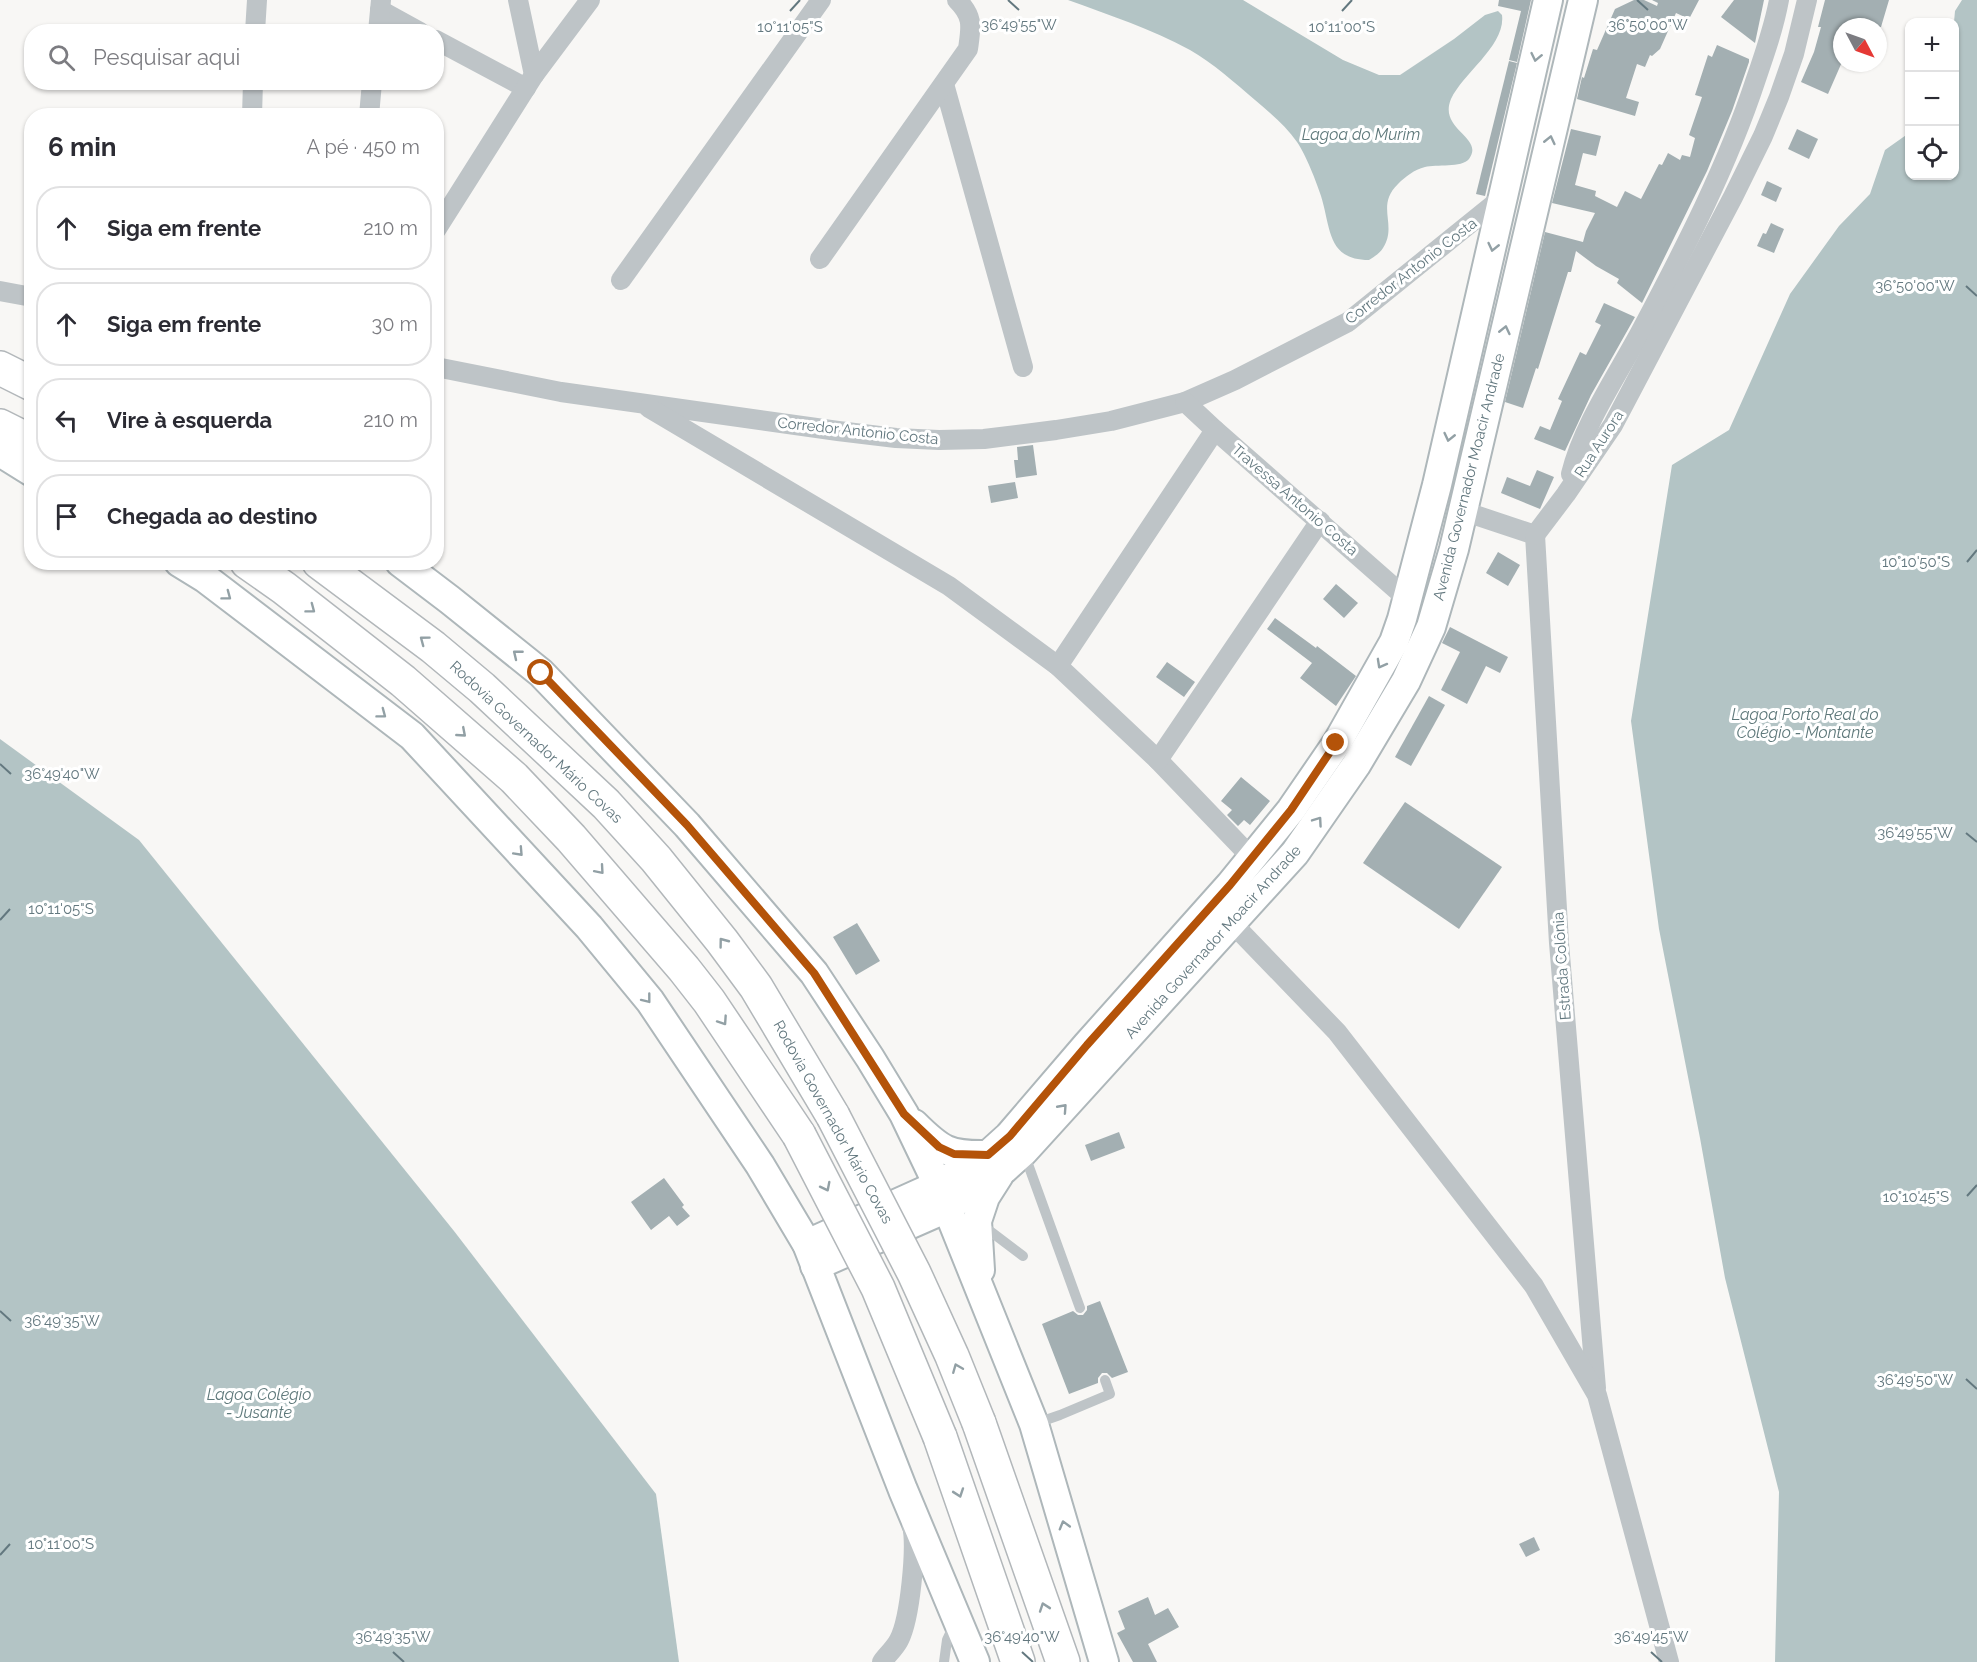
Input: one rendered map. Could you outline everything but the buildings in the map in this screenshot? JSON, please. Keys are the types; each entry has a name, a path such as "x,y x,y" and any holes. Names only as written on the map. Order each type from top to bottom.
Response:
{"highway":[{"path":"0,426 24,438"},
{"path":"258,570 403,681 514,778 619,892 709,1001 799,1135 878,1288 940,1437 1018,1662"},
{"name":"Rodovia Governador Mário Covas","path":"330,570 433,647 482,688 606,804 656,859 722,940 756,987 833,1116 914,1273 952,1356 979,1423 1064,1662"}],"main road":[{"name":"Avenida Governador Moacir Andrade","path":"1006,1153 1087,1045 1230,885 1291,810 1336,743 1394,642 1437,485 1548,0"},
{"name":"Avenida Governador Moacir Andrade","path":"811,1255 943,1197 1006,1153 1232,923 1295,853 1356,765 1406,681 1431,627 1454,549 1586,2"},
{"path":"0,452 24,467"},
{"path":"192,570 412,736 589,927 650,1001 760,1165 811,1255 903,1490 975,1662"},
{"path":"411,570 541,673 687,825 814,973 904,1114 943,1197 1034,1424 1104,1662"},
{"path":"1404,608 1431,627"},
{"path":"904,1114 939,1147 954,1154 1006,1153 985,1197 977,1221 980,1260 979,1287"}],"street":[{"path":"256,24 257,0"},
{"path":"518,0 530,82"},
{"path":"444,217 530,82 590,0"},
{"path":"621,280 821,0"},
{"path":"820,259 968,49 972,24 965,8 957,0"},
{"name":"Rua Aurora","path":"1566,494 1574,460 1683,250 1742,123 1774,25 1779,0"},
{"name":"Rua Aurora","path":"1566,494 1613,425 1753,156 1779,97 1794,54 1807,0"},
{"path":"379,24 380,5 408,24"},
{"path":"444,44 530,82"},
{"path":"944,84 1023,367"},
{"path":"252,108 253,90"},
{"path":"370,108 371,90"},
{"name":"Corredor Antonio Costa","path":"444,369 561,392 838,431 939,440 984,439 1111,421 1185,402 1235,380 1348,321 1504,196"},
{"path":"0,291 24,296"},
{"name":"Travessa Antonio Costa","path":"1185,402 1320,521 1404,608"},
{"path":"642,403 949,586 1058,666 1158,760 1252,858"},
{"path":"1058,666 1215,430"},
{"path":"1463,511 1535,535 1566,494"},
{"path":"1158,760 1320,521"},
{"name":"Estrada Colônia","path":"1535,535 1559,943 1597,1395"},
{"path":"1232,923 1337,1032 1534,1286 1597,1395 1670,1662"},
{"path":"882,1662 899,1639 907,1612 913,1562 913,1529 903,1490"}],"lane":[{"path":"1006,1153 1080,1308"},
{"path":"977,1221 1023,1256"},
{"path":"1034,1424 1110,1394 1105,1380"},
{"path":"944,1662 946,1640 957,1620"}],"water":[{"name":"Lagoa do Murim","path":"1068,0 1243,0 1343,60 1379,75 1400,75 1485,15 1498,11 1502,15 1501,26 1491,48 1451,99 1449,110 1451,118 1471,145 1472,151 1469,159 1461,164 1421,168 1398,184 1388,200 1387,240 1380,252 1369,260 1355,259 1338,248 1333,240 1317,184 1300,147 1283,125 1261,105 1199,55 1176,42"},
{"name":"Lagoa Porto Real do Colégio - Montante","path":"1962,0 1977,0 1977,1662 1775,1662 1779,1492 1725,1278 1659,929 1631,721 1672,465 1729,430 1790,294 1839,226 1870,194 1885,150 1905,136 1905,180 1959,180 1959,18 1954,18 1955,11"},
{"name":"Lagoa Colégio - Jusante","path":"0,739 139,840 454,1231 656,1494 679,1662 0,1662"}],"route":[{"path":"541,673 687,825 814,973 904,1114 939,1147 954,1154 968,1156 988,1155 1010,1136 1087,1045 1230,885 1291,810 1336,743"}]}
